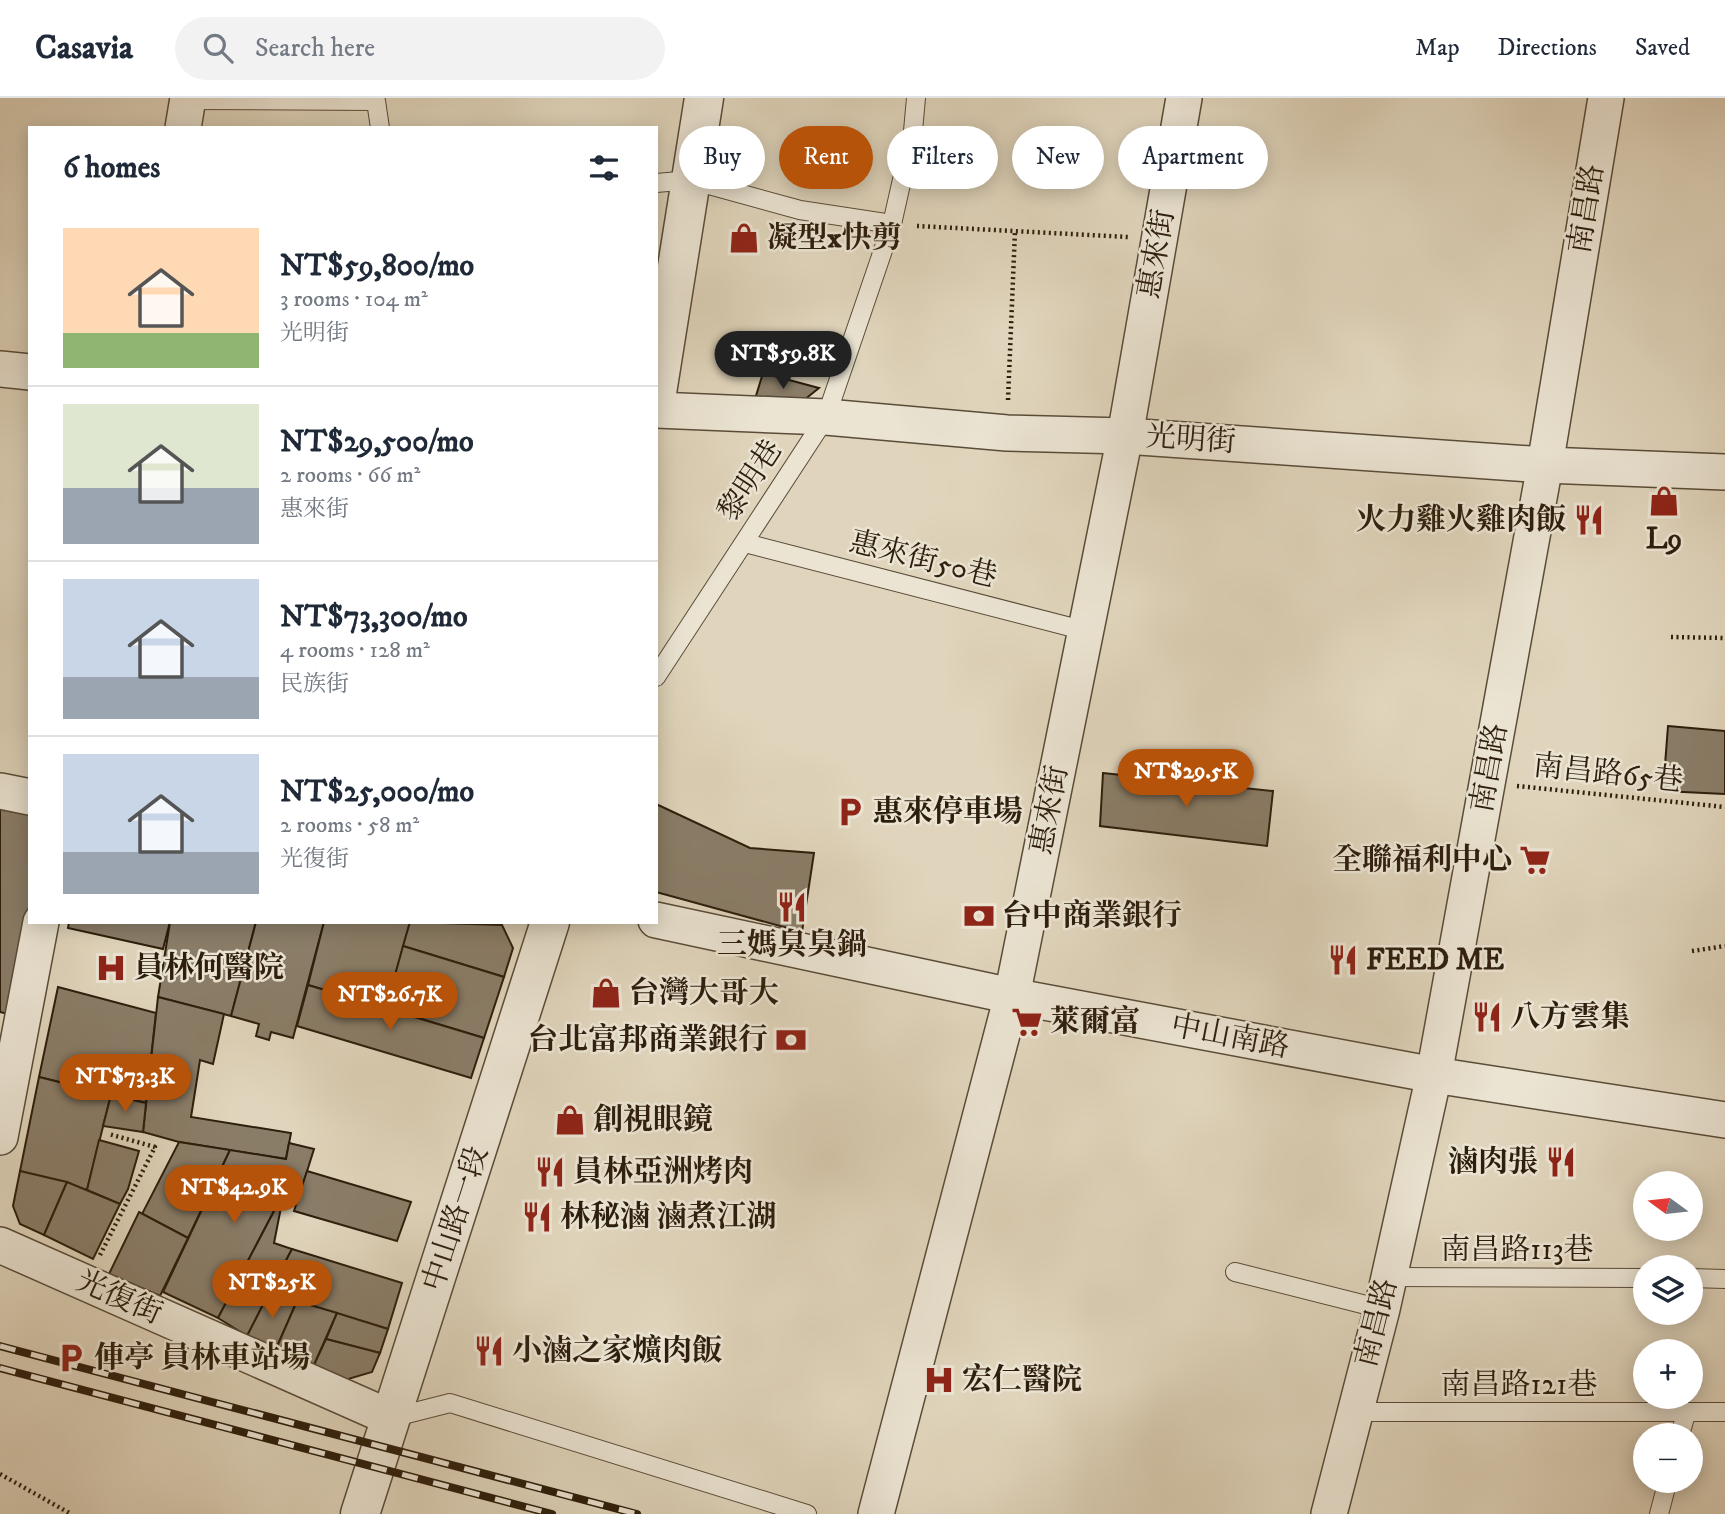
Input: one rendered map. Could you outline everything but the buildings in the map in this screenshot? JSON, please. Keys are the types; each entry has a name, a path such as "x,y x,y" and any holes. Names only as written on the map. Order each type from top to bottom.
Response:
{"street":[{"path":"658,375 674,182 704,98"},
{"name":"惠來街","path":"876,1514 1012,996 1125,436 1184,98"},
{"name":"南昌路","path":"1329,1514 1385,1293 1434,1075 1545,465 1606,98"},
{"path":"0,369 28,372"},
{"name":"光明街","path":"658,410 826,417 1007,433 1125,436 1545,465 1725,472"},
{"path":"0,791 28,797"},
{"name":"中山南路","path":"658,920 1012,996 1434,1075 1725,1120"},
{"path":"0,1138 41,924"},
{"name":"中山路一段","path":"360,1514 549,924"},
{"name":"光復街","path":"0,1245 391,1418"}],"lane":[{"name":"黎明巷","path":"658,674 826,417 892,224 914,131 916,98"},
{"path":"186,108 376,101 380,126"},
{"path":"674,182 800,210 892,224"},
{"name":"惠來街50巷","path":"745,543 1086,631"},
{"name":"南昌路113巷","path":"1236,1272 1385,1293 1633,1279"},
{"path":"1703,1278 1725,1279"},
{"path":"391,1418 450,1403 807,1514"},
{"name":"南昌路121巷","path":"1355,1412 1725,1412"},
{"path":"1684,1423 1686,1413"},
{"path":"1659,1514 1665,1493"}],"path":[{"path":"892,224 1160,239"},
{"path":"1007,433 1014,231"},
{"path":"1671,636 1725,638"},
{"name":"南昌路65巷","path":"1487,783 1725,807"},
{"path":"1692,951 1725,946"},
{"path":"85,1283 136,1189 155,1147 109,1134"},
{"path":"0,1474 71,1514"}],"railway":[{"path":"0,1346 637,1514"},
{"path":"0,1368 552,1514"}],"place":[{"name":"凝型x快剪","path":"744,238"},
{"name":"L9","path":"1664,501"},
{"name":"火力雞火雞肉飯","path":"1589,520"},
{"name":"惠來停車場","path":"850,812"},
{"name":"全聯福利中心","path":"1535,860"},
{"name":"三媽臭臭鍋","path":"792,907"},
{"name":"台中商業銀行","path":"979,916"},
{"name":"FEED ME","path":"1343,960"},
{"name":"員林何醫院","path":"111,968"},
{"name":"台灣大哥大","path":"606,993"},
{"name":"八方雲集","path":"1487,1017"},
{"name":"萊爾富","path":"1027,1022"},
{"name":"台北富邦商業銀行","path":"791,1040"},
{"name":"創視眼鏡","path":"570,1120"},
{"name":"滷肉張","path":"1561,1162"},
{"name":"員林亞洲烤肉","path":"550,1172"},
{"name":"林秘滷 滷煮江湖","path":"537,1217"},
{"name":"小滷之家爌肉飯","path":"489,1351"},
{"name":"俥亭 員林車站場","path":"71,1358"},
{"name":"宏仁醫院","path":"939,1380"}]}
